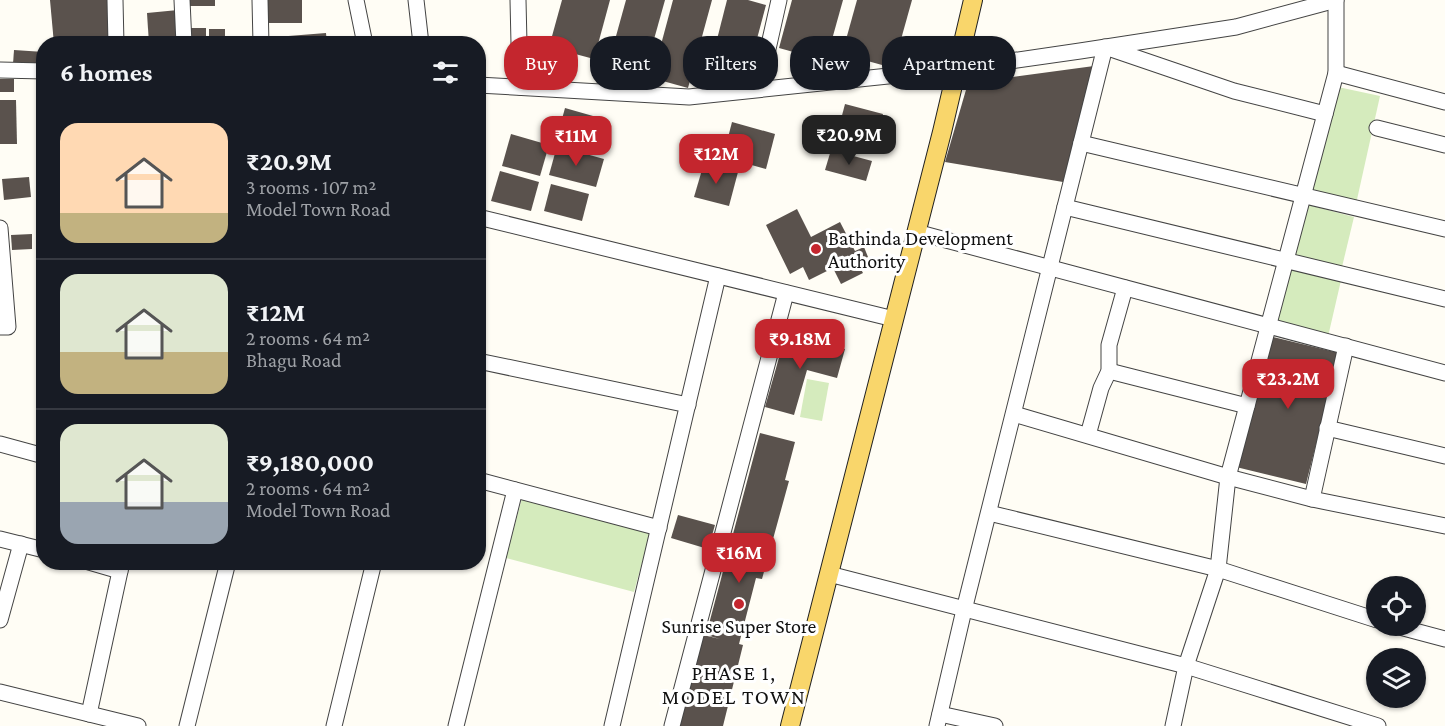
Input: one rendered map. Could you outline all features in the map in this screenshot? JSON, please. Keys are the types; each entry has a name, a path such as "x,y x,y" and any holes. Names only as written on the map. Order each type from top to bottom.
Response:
{"main road":[{"path":"964,36 973,0"},
{"path":"790,726 942,132 951,90"}],"street":[{"path":"115,0 116,36"},
{"path":"182,0 184,36"},
{"path":"260,0 261,36"},
{"path":"356,0 363,36"},
{"path":"416,0 420,36"},
{"path":"518,0 519,36"},
{"path":"771,36 779,0"},
{"path":"1016,60 1236,27 1336,0 1336,73 1228,477 1218,569 1186,666 1173,726"},
{"path":"1105,47 1234,92 1325,114"},
{"path":"995,726 939,720 964,610 1105,47"},
{"path":"0,69 36,71"},
{"path":"1336,73 1445,102"},
{"path":"778,87 882,76"},
{"path":"486,85 504,86"},
{"path":"571,90 689,97 750,90"},
{"path":"1377,128 1445,145"},
{"path":"1081,142 1445,229"},
{"path":"1065,207 1445,299"},
{"path":"486,219 894,319"},
{"path":"0,228 8,327 0,327"},
{"path":"916,232 1445,373"},
{"path":"612,726 718,276"},
{"path":"1088,435 1101,388 1109,371 1109,345 1125,288"},
{"path":"672,726 786,293"},
{"path":"1312,499 1346,346"},
{"path":"486,363 688,405"},
{"path":"1109,371 1247,406"},
{"path":"1014,414 1228,477 1312,499 1445,526"},
{"path":"1328,428 1445,456"},
{"path":"0,444 36,454"},
{"path":"486,482 659,528"},
{"path":"456,726 514,490"},
{"path":"990,513 1218,569 1366,616"},
{"path":"0,539 36,548"},
{"path":"0,620 21,544"},
{"path":"89,714 120,570"},
{"path":"187,726 226,570"},
{"path":"334,726 372,570"},
{"path":"829,574 1186,666 1378,726"},
{"path":"1426,634 1445,639"},
{"path":"0,692 138,726"}],"green space":[{"path":"1338,87 1380,96 1356,204 1308,193"},
{"path":"1305,204 1354,217 1342,267 1291,257"},
{"path":"1285,260 1342,276 1327,341 1267,328"},
{"path":"807,379 829,383 822,421 800,417"},
{"path":"522,498 650,533 634,592 506,558"}],"building":[{"path":"50,0 107,0 110,36 53,36"},
{"path":"186,0 215,0 215,6 186,6"},
{"path":"262,0 302,0 302,23 262,23"},
{"path":"562,0 610,0 600,36 590,36 590,58 578,55 578,36 552,36"},
{"path":"626,0 665,0 655,36 616,36"},
{"path":"673,0 712,0 702,36 683,36 683,87 671,83 671,36 663,36"},
{"path":"727,0 748,0 766,5 758,36 718,36"},
{"path":"792,0 843,0 833,36 790,36 790,51 779,48"},
{"path":"857,0 912,0 902,36 882,36 882,65 870,62 870,36 847,36"},
{"path":"178,10 180,36 148,36 147,13"},
{"path":"189,28 206,28 206,36 189,36"},
{"path":"209,29 225,29 225,36 209,36"},
{"path":"326,33 326,36 288,36"},
{"path":"14,50 36,51 36,65 13,64"},
{"path":"1094,66 1063,182 945,162 966,90 1016,90 1016,77"},
{"path":"0,79 14,79 14,92 0,92"},
{"path":"0,100 16,100 17,144 0,144"},
{"path":"845,104 883,114 873,152 835,142"},
{"path":"565,108 607,120 598,153 556,141"},
{"path":"732,122 775,134 766,169 723,157"},
{"path":"511,134 549,145 540,176 502,166"},
{"path":"557,146 604,159 596,187 549,175"},
{"path":"831,150 872,161 866,181 825,170"},
{"path":"704,163 738,172 729,206 694,197"},
{"path":"500,171 539,182 531,211 491,201"},
{"path":"29,177 31,197 4,200 2,179"},
{"path":"551,184 589,194 582,221 544,211"},
{"name":"Bathinda Development Authority","path":"797,209 811,237 840,222 855,251 864,247 868,257 857,262 863,273 841,284 833,268 809,280 803,267 790,274 766,225"},
{"path":"32,234 32,249 12,250 11,235"},
{"path":"786,333 845,349 837,378 807,370 794,415 765,407"},
{"path":"1269,336 1339,353 1306,484 1236,467"},
{"path":"760,433 795,442 785,480 789,481 762,579 756,578 739,644 743,645 723,726 680,726 703,635 720,639 706,635"},
{"path":"678,515 715,525 708,549 671,538"}],"place":[{"name":"Bathinda Development Authority","path":"816,249"},
{"name":"Sunrise Super Store","path":"739,604"}],"district":[{"name":"PHASE 1, MODEL TOWN","path":"734,685"}]}
